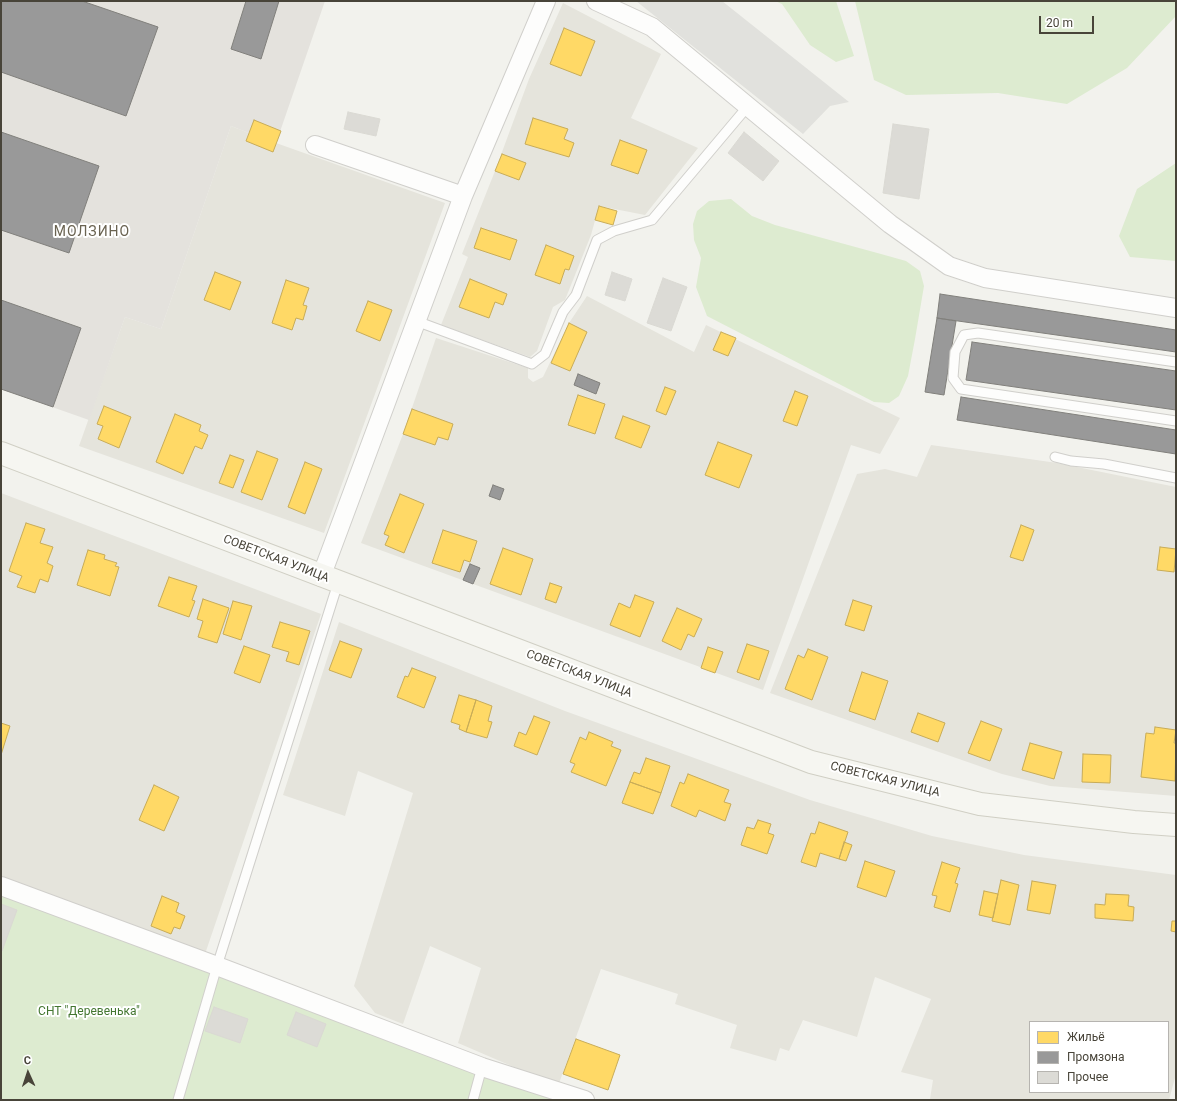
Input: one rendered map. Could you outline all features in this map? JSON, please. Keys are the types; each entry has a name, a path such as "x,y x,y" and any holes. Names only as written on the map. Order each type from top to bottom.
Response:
{"street":[{"path":"330,580 416,321 463,196 546,1"},
{"path":"596,1 652,27 890,224 949,266 985,278 1176,308"},
{"path":"315,145 463,196"},
{"name":"СОВЕТСКАЯ УЛИЦА","path":"1,453 330,580 811,762 980,804 1134,822 1176,825"},
{"path":"1,886 218,966 482,1067 585,1100"}],"lane":[{"path":"416,321 532,364 545,354 563,312 576,295 597,240 614,231 652,220 748,106"},
{"path":"1176,362 978,333 964,335 955,352 953,378 960,389 1176,421"},
{"path":"1055,457 1104,464 1176,478"},
{"path":"178,1100 330,580"},
{"path":"473,1100 482,1067"}],"shaded area":[{"path":"1,1 325,1 273,152 246,141 249,133 231,126 161,329 125,317 89,420 1,389"},
{"path":"636,1 722,1 849,102 830,106 803,134"},
{"path":"563,3 661,54 631,118 698,148 645,215 599,206 591,235 565,300 553,307 537,351 530,357 441,325 468,257 462,254 529,79"},
{"path":"231,126 249,133 246,141 276,143 445,203 324,533 79,446 125,317 161,329"},
{"path":"587,296 694,352 706,325 900,418 880,454 851,445 763,690 361,543 403,434 436,338 528,368 528,378 533,382 543,377 569,323"},
{"path":"931,445 1057,463 1176,487 1176,796 1050,786 1002,774 770,693 857,474 885,469 917,477"},
{"path":"1,493 321,614 205,954 32,890 1,876"},
{"path":"339,622 565,711 810,800 932,836 1024,855 1176,875 1176,1074 1169,1100 930,1099 933,1080 901,1072 931,999 875,977 857,1037 803,1020 789,1051 780,1048 776,1061 730,1048 737,1025 675,1004 678,994 601,969 558,1086 458,1043 481,968 430,946 403,1024 375,1013 354,986 413,793 358,771 345,816 283,795"}],"green space":[{"path":"775,1 836,1 854,56 836,62 810,45 782,4"},
{"path":"855,1 1176,1 1176,16 1127,68 1067,104 998,93 906,95 874,80"},
{"path":"1176,163 1176,261 1130,257 1119,236 1137,189"},
{"path":"731,199 752,216 775,225 906,261 920,271 924,286 908,376 899,396 889,403 874,402 707,316 696,287 701,258 694,240 693,224 697,211 709,201"},
{"name":"СНТ \"Деревенька\"","path":"1,886 585,1100 1,1100"}],"building: Жильё":[{"path":"564,28 595,41 581,76 550,64"},
{"path":"533,118 568,129 564,139 574,143 569,157 525,144"},
{"path":"254,120 281,131 273,152 246,141"},
{"path":"620,140 647,150 638,174 611,165"},
{"path":"502,154 526,163 519,180 495,171"},
{"path":"599,206 617,211 613,225 595,220"},
{"path":"481,228 517,240 510,260 474,248"},
{"path":"546,245 574,256 569,270 565,269 560,284 535,275"},
{"path":"215,272 241,282 230,310 204,300"},
{"path":"470,279 507,294 503,305 495,302 489,318 459,307"},
{"path":"286,280 309,288 303,305 307,306 303,320 296,318 292,330 272,323"},
{"path":"368,301 392,310 380,341 356,331"},
{"path":"569,323 587,332 570,371 551,363"},
{"path":"721,332 736,338 728,356 713,350"},
{"path":"665,387 676,391 666,415 656,411"},
{"path":"795,391 808,396 797,426 783,421"},
{"path":"578,395 605,404 595,434 568,425"},
{"path":"104,406 131,417 119,448 98,439 103,426 97,424"},
{"path":"412,409 453,424 448,440 438,437 435,445 403,434"},
{"path":"175,414 201,425 199,431 208,435 202,449 195,446 183,474 156,462"},
{"path":"623,416 650,426 641,448 615,438"},
{"path":"718,442 752,455 739,488 705,475"},
{"path":"257,451 278,459 262,500 241,492"},
{"path":"230,455 244,460 233,488 219,483"},
{"path":"305,462 322,469 305,514 288,507"},
{"path":"400,494 424,504 404,553 385,545 389,536 384,534"},
{"path":"26,523 45,529 40,543 53,547 47,563 53,566 48,582 40,579 35,593 17,587 22,576 9,571"},
{"path":"1021,525 1034,530 1023,561 1010,557"},
{"path":"443,530 477,541 470,562 464,560 460,572 432,563"},
{"path":"1160,547 1176,549 1174,572 1157,570"},
{"path":"503,548 533,559 521,595 490,584"},
{"path":"88,550 105,555 104,559 117,563 115,566 119,567 110,596 77,585"},
{"path":"169,577 197,586 192,600 195,601 189,617 158,606"},
{"path":"550,583 562,587 556,603 545,599"},
{"path":"635,595 654,602 640,637 610,625 619,603 630,608"},
{"path":"203,599 229,608 217,643 198,637 203,621 197,619"},
{"path":"853,600 872,606 864,631 845,625"},
{"path":"233,601 252,606 241,640 223,634"},
{"path":"677,608 702,619 694,637 688,634 681,650 662,641"},
{"path":"280,622 310,631 299,665 286,661 289,652 272,647"},
{"path":"340,641 362,649 351,678 329,670"},
{"path":"747,644 769,651 759,680 737,672"},
{"path":"244,646 270,655 260,683 234,673"},
{"path":"708,647 723,652 715,673 701,668"},
{"path":"808,649 828,657 812,700 785,689 798,655 804,658"},
{"path":"412,668 436,677 424,708 397,697 405,676 408,677"},
{"path":"862,672 888,681 875,720 849,711"},
{"path":"459,695 476,700 466,732 459,729 460,725 451,722"},
{"path":"476,700 492,706 488,721 492,722 487,738 466,732"},
{"path":"918,713 945,723 938,742 911,732"},
{"path":"534,716 550,722 537,755 514,746 519,732 526,735"},
{"path":"981,721 1002,729 990,761 968,753"},
{"path":"1,723 10,726 1,755"},
{"path":"1155,727 1176,730 1174,743 1176,743 1175,781 1141,777 1146,733 1154,734"},
{"path":"589,732 613,742 611,746 621,750 606,786 571,772 575,764 570,762 580,737 586,740"},
{"path":"1030,743 1062,752 1054,779 1022,770"},
{"path":"1083,754 1111,755 1110,783 1082,782"},
{"path":"646,758 670,766 661,793 630,782 634,772 640,774"},
{"path":"688,774 729,790 724,802 731,804 725,821 699,810 696,817 671,806 680,782 684,784"},
{"path":"630,782 661,793 653,814 622,803"},
{"path":"154,785 179,797 164,831 139,820"},
{"path":"758,820 771,824 768,833 774,835 767,854 741,845 747,827 754,829"},
{"path":"819,822 848,832 839,859 820,853 816,867 801,862 811,833 815,834"},
{"path":"844,842 852,845 846,861 839,859"},
{"path":"865,861 895,871 886,897 857,887"},
{"path":"942,862 960,868 955,883 958,884 950,912 934,907 937,896 932,895"},
{"path":"1001,880 1019,885 1010,925 992,921"},
{"path":"1032,881 1056,885 1050,914 1027,910"},
{"path":"984,891 998,894 993,918 979,915"},
{"path":"1106,894 1129,895 1128,906 1134,907 1133,921 1095,918 1095,904 1105,905"},
{"path":"162,896 179,903 176,912 185,916 180,929 174,927 171,934 151,926"},
{"path":"1172,921 1176,921 1176,932 1171,931"},
{"path":"576,1039 620,1055 608,1090 563,1074"}],"building: Промзона":[{"path":"1,1 82,1 158,27 126,116 1,72"},
{"path":"246,1 279,1 261,59 231,49"},
{"path":"1,132 99,166 69,253 1,230"},
{"path":"940,294 1176,330 1176,352 937,318"},
{"path":"1,300 81,328 53,407 1,389"},
{"path":"937,318 956,321 944,395 925,392"},
{"path":"972,342 1176,371 1176,410 966,380"},
{"path":"578,374 600,383 596,394 574,385"},
{"path":"961,397 1176,430 1176,454 957,420"},
{"path":"493,485 504,489 500,500 489,496"},
{"path":"470,564 480,568 473,584 463,580"}],"building: Прочее":[{"path":"348,112 380,119 376,136 344,129"},
{"path":"893,124 929,129 919,199 883,193"},
{"path":"744,132 779,161 763,181 728,153"},
{"path":"612,272 632,279 625,301 605,295"},
{"path":"663,278 687,287 671,331 647,323"},
{"path":"1,904 17,910 2,951 1,951"},
{"path":"214,1007 248,1019 240,1043 205,1031"},
{"path":"296,1012 326,1024 317,1047 287,1035"}],"district":[{"name":"МОЛЗИНО","path":"92,232"}]}
